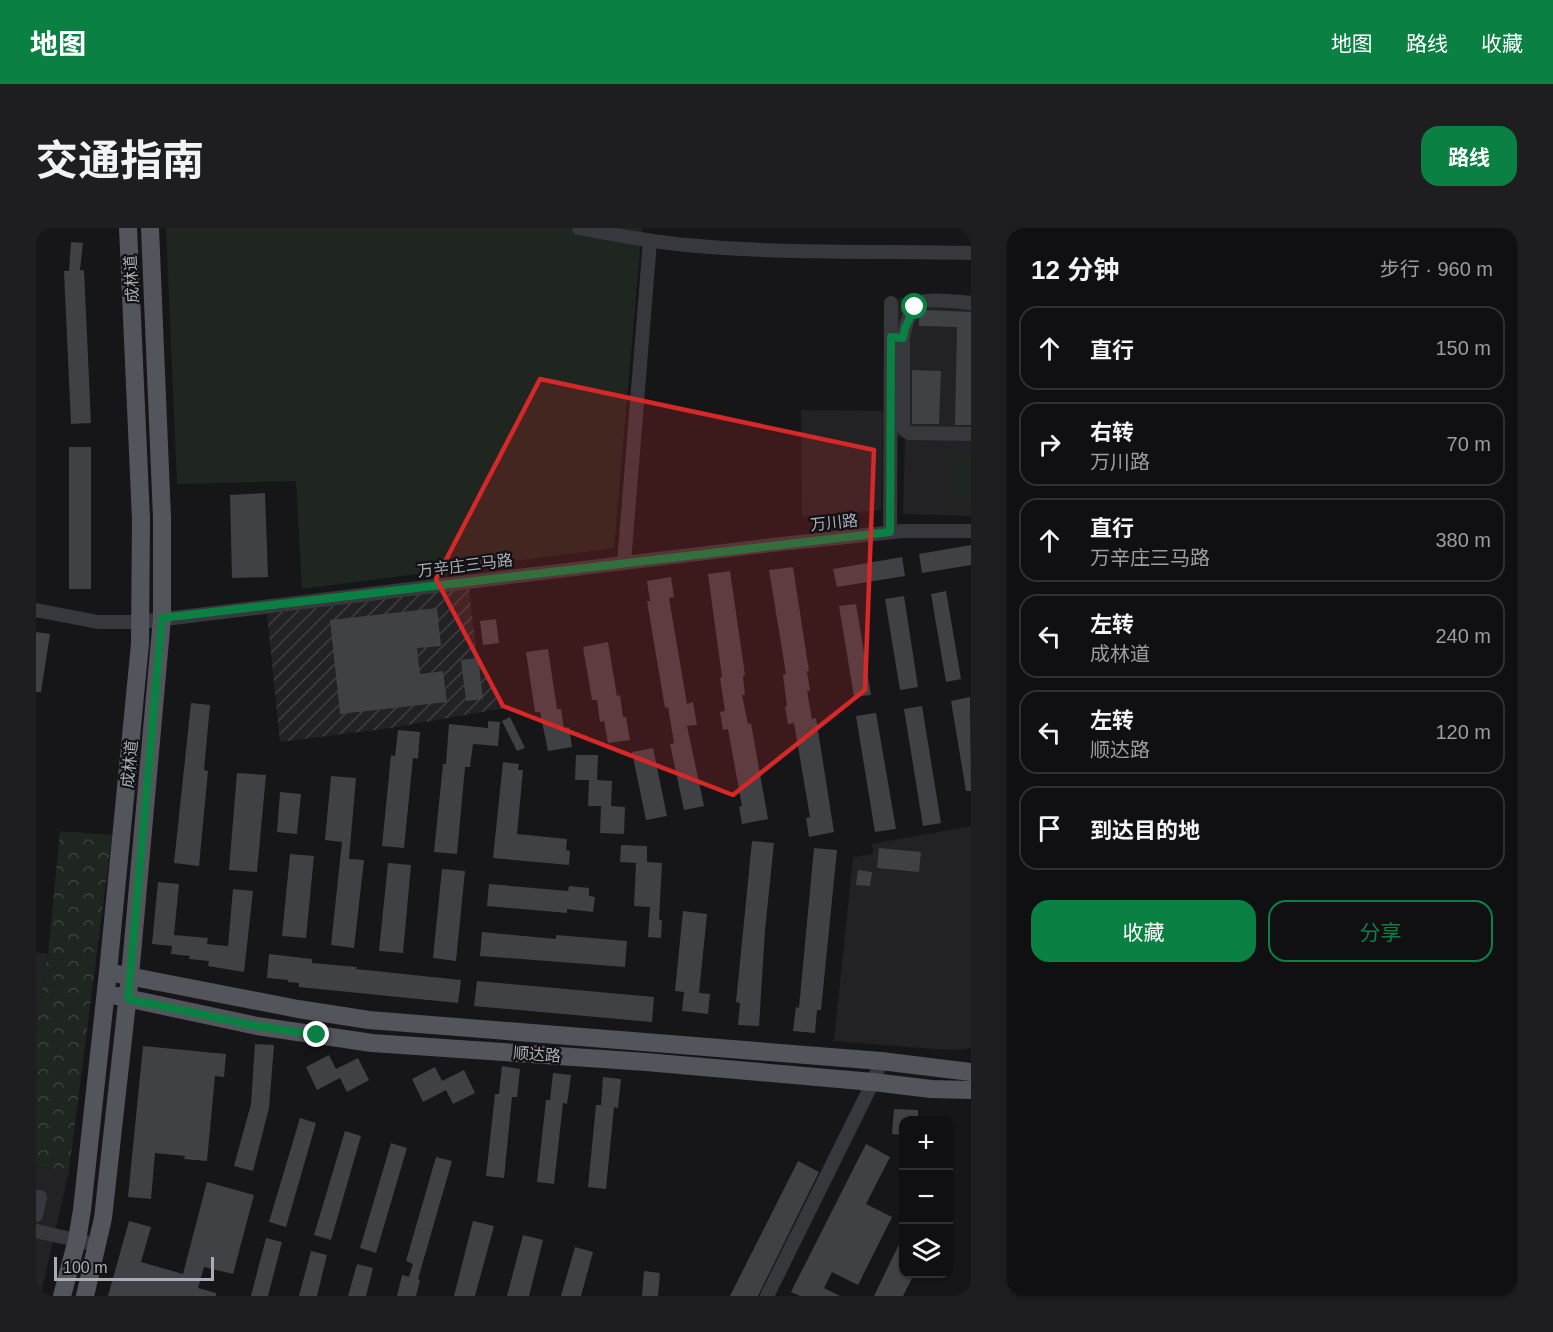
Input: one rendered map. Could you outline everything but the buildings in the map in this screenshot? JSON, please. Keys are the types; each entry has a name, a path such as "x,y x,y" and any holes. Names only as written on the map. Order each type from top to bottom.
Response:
{"main road":[{"name":"成林道","path":"62,1296 77,1240 106,994 134,712 140,622 141,519 128,228"},
{"name":"成林道","path":"84,1296 103,1218 128,999 162,618 162,518 150,228"},
{"name":"顺达路","path":"108,972 298,1009 369,1020 881,1061 971,1072"},
{"name":"顺达路","path":"106,994 257,1026 372,1043 646,1062 931,1089 971,1090"},
{"path":"933,1066 971,1065"},
{"path":"931,1089 971,1097"}],"street":[{"path":"579,228 650,241 760,250 971,253"},
{"path":"624,563 650,241"},
{"path":"890,532 897,337 920,302 971,303"},
{"path":"891,303 897,337 905,432 971,434"},
{"name":"万川路","path":"772,545 890,532 971,531"},
{"name":"万辛庄三马路","path":"36,610 98,622 140,622 772,545"},
{"path":"767,1296 873,1082 881,1061"},
{"path":"36,1197 40,1197 36,1215"},
{"path":"36,1231 98,1245"}],"highlighted area":[{"path":"540,379 874,450 865,690 733,795 503,706 436,579"}],"shaded area":[{"path":"898,298 971,299 971,516 903,514 905,438 895,437"},
{"path":"801,410 883,411 881,510 802,517"},
{"path":"469,588 476,650 504,708 391,728 280,742 267,614"},
{"path":"971,826 971,1048 934,1049 834,1041 853,857 873,854 872,844"},
{"path":"36,952 48,954 36,1029"},
{"path":"36,1166 69,1171 41,1294 36,1293"}],"green space":[{"path":"166,228 642,228 614,548 302,589 296,481 177,484"},
{"path":"951,454 971,454 971,501 950,501"},
{"path":"60,831 112,835 69,1171 36,1166 36,1029 48,954"}],"route":[{"path":"317,1035 257,1026 128,999 162,618 890,532 891,337 903,338 915,307"}]}
